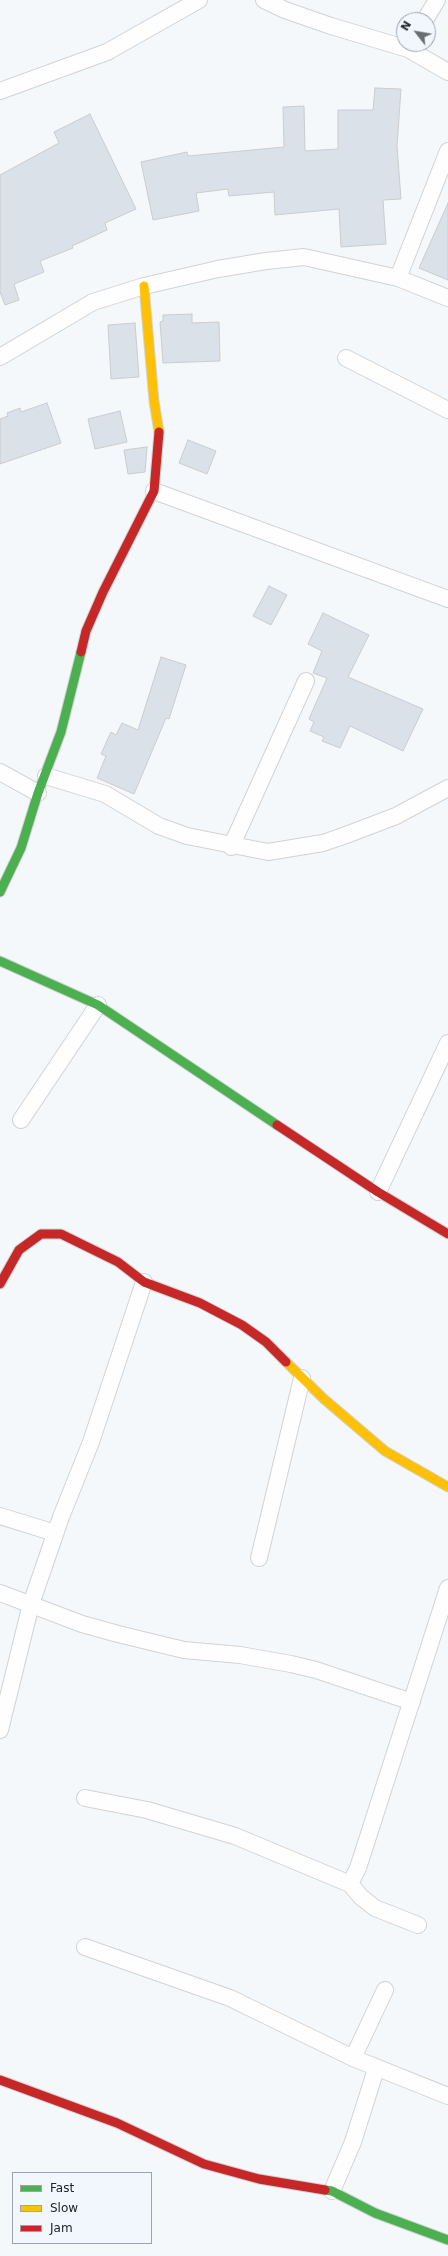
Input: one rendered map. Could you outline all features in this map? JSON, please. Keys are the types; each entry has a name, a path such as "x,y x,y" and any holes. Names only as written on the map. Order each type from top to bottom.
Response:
{"street":[{"path":"0,91 107,52 199,0"},
{"path":"264,0 311,19 396,42"},
{"path":"430,12 437,0"},
{"path":"418,52 448,72"},
{"path":"398,278 448,151"},
{"path":"0,357 93,302 144,286 218,268 266,261 304,257 398,278 448,298"},
{"path":"0,892 20,848 38,793 46,776 74,686 86,631 102,592 154,491 157,475 160,435 154,401 144,286"},
{"path":"346,358 448,410"},
{"path":"154,491 448,599"},
{"path":"231,846 306,681"},
{"path":"0,772 38,793"},
{"path":"46,776 105,794 166,829 187,836 231,846 268,852 323,843 396,816 448,788"},
{"path":"0,961 98,1005 378,1192 448,1234"},
{"path":"21,1120 98,1005"},
{"path":"378,1192 448,1043"},
{"path":"0,1284 19,1250 41,1234 52,1232 61,1234 118,1262 144,1282 200,1303 242,1325 266,1342 324,1399 385,1451 448,1487"},
{"path":"0,1730 31,1604 55,1533 91,1442 144,1282"},
{"path":"259,1558 302,1378"},
{"path":"0,1516 55,1533"},
{"path":"350,1884 358,1868 448,1588"},
{"path":"0,1593 82,1624 184,1650 254,1657 316,1670 412,1702"},
{"path":"85,1798 147,1810 203,1825 253,1843 350,1884 375,1908 418,1925"},
{"path":"85,1947 230,1998 376,2069 448,2096"},
{"path":"354,2058 385,1990"},
{"path":"332,2191 353,2142 376,2069"},
{"path":"0,2080 117,2123 204,2164 259,2179 332,2191 375,2213 448,2240"}],"building":[{"path":"375,88 401,89 397,146 401,199 383,200 386,244 341,247 339,209 275,215 274,192 229,196 228,189 196,193 199,211 153,220 141,162 187,152 188,156 284,147 283,107 304,106 305,151 338,149 338,110 373,110"},
{"path":"90,114 136,209 105,223 107,230 72,246 73,248 40,261 44,272 14,284 19,300 5,305 0,292 0,175 59,143 54,132"},
{"path":"448,203 448,280 419,268"},
{"path":"192,314 192,323 219,322 220,361 163,363 160,322 163,321 163,315"},
{"path":"135,323 139,377 111,379 108,325"},
{"path":"47,403 61,443 0,464 0,419 8,416 7,413 20,408 21,412"},
{"path":"120,411 127,442 95,449 88,419"},
{"path":"188,440 216,451 207,474 179,463"},
{"path":"147,447 145,472 128,474 124,450"},
{"path":"269,586 287,595 271,625 253,616"},
{"path":"323,613 369,635 348,677 423,709 403,751 350,726 340,748 322,741 324,737 310,731 314,722 309,719 327,678 313,673 322,651 308,644"},
{"path":"161,657 186,665 169,719 166,718 134,794 97,778 106,756 101,754 111,732 116,735 122,723 138,730"}],"traffic: fast":[{"path":"0,892 21,848 38,793 61,732 81,652"},
{"path":"0,961 98,1005 277,1125"},
{"path":"325,2190 332,2191 375,2213 448,2240"}],"traffic: slow":[{"path":"144,286 154,401 159,432"},
{"path":"286,1362 324,1399 385,1451 448,1487"}],"traffic: jam":[{"path":"81,652 86,631 103,592 154,491 159,432"},
{"path":"277,1125 378,1192 448,1234"},
{"path":"0,1284 19,1250 41,1234 61,1234 118,1262 144,1282 200,1303 242,1325 266,1342 286,1362"},
{"path":"0,2080 117,2123 204,2164 259,2179 325,2190"}]}
